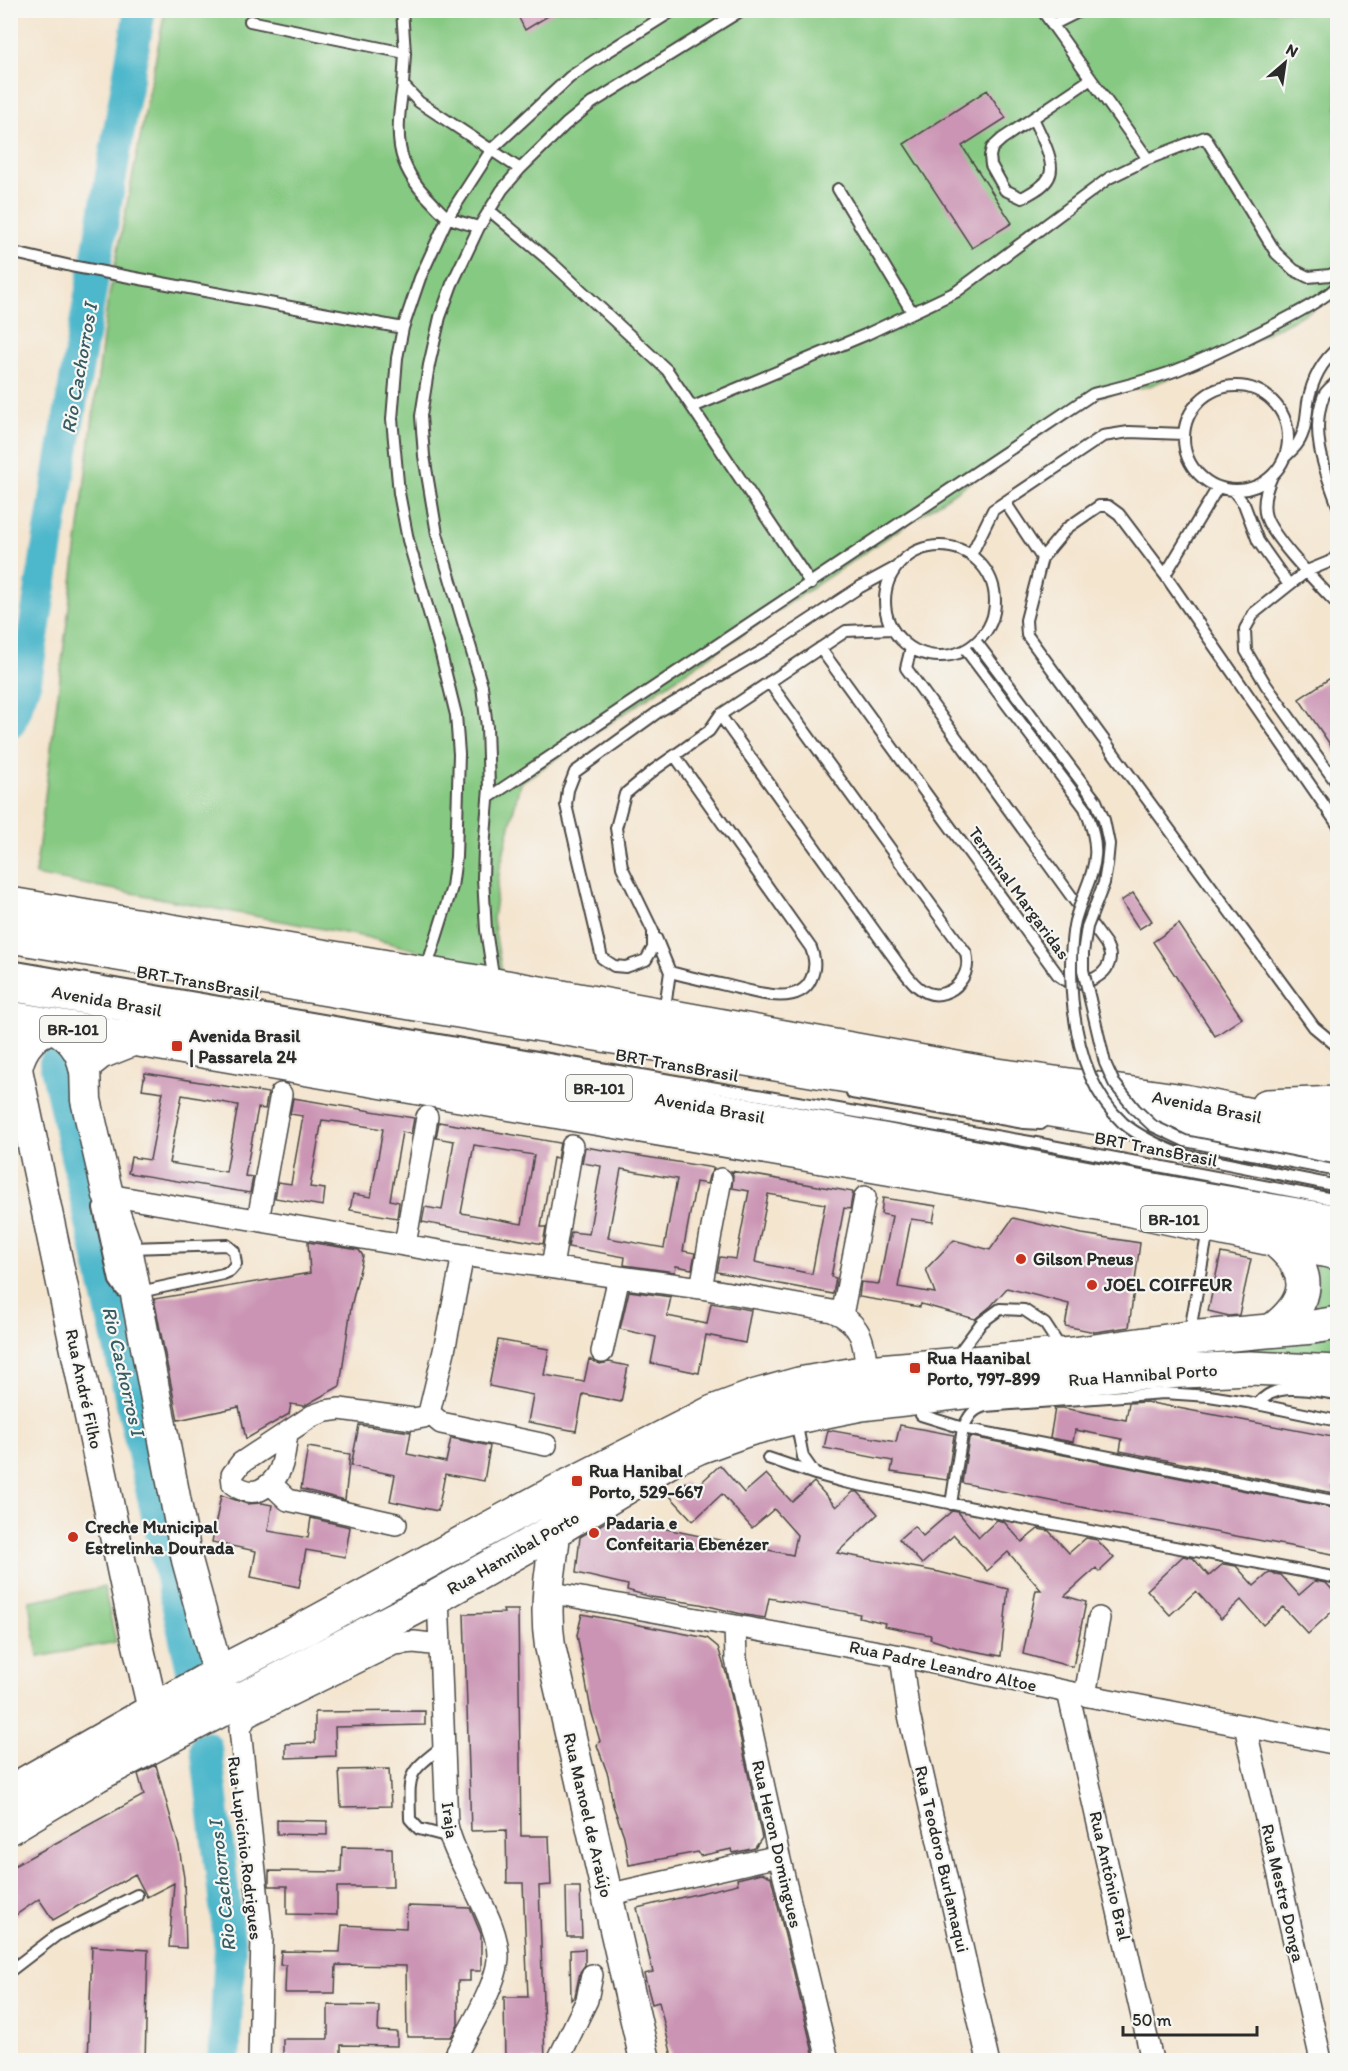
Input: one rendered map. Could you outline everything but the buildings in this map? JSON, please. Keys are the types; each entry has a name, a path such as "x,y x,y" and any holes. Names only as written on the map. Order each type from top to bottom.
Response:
{"main road":[{"name":"Avenida Brasil","path":"10,904 495,985 990,1074 1184,1101 1338,1133"},
{"name":"Avenida Brasil","path":"10,936 788,1068 1338,1158"},
{"name":"Avenida Brasil","path":"10,984 543,1078 1186,1196 1338,1221"},
{"name":"Avenida Brasil","path":"10,1018 1128,1209 1338,1253"},
{"path":"13,1051 18,1055 30,1038 44,1028 54,1026 73,1040 84,1062"},
{"path":"788,1068 914,1061"},
{"path":"1184,1101 1252,1106 1338,1102"},
{"path":"1072,1200 1186,1196"},
{"path":"1273,1330 1287,1320 1295,1309 1302,1297 1304,1284 1301,1271 1294,1259 1276,1241"},
{"name":"Rua Hannibal Porto","path":"10,1792 219,1673 554,1493 713,1412 756,1396 799,1384 867,1372 1066,1355 1188,1338 1338,1323"},
{"path":"1118,1374 1183,1366 1187,1360 1188,1338"},
{"name":"Rua Hannibal Porto","path":"10,1827 98,1775 438,1596 548,1557 671,1460 699,1447 796,1417 861,1404 1118,1374 1250,1368 1338,1371"}],"street":[{"path":"135,1040 84,1062 86,1100 102,1195 127,1248 187,1560 227,1708"},
{"name":"Rua André Filho","path":"13,1051 153,1710 164,1741"},
{"path":"258,1220 282,1094"},
{"path":"405,1245 427,1117"},
{"path":"552,1268 572,1146"},
{"path":"701,1288 721,1179"},
{"path":"102,1195 462,1255 701,1288 832,1311 850,1320 862,1337 867,1372"},
{"path":"842,1315 865,1197"},
{"path":"287,1433 283,1463 279,1474 271,1484 256,1491 242,1491 233,1484 232,1475 241,1463 312,1416 339,1409 413,1419 424,1417 429,1413 444,1351 462,1255"},
{"path":"602,1352 619,1277"},
{"path":"429,1413 441,1423 546,1445"},
{"path":"271,1484 288,1500 396,1524"},
{"name":"Rua Manoel de Araújo","path":"554,1493 548,1557 547,1625 554,1668 645,2061"},
{"name":"Rua Manoel de Araújo","path":"522,1510 548,1557"},
{"name":"Rua Padre Leandro Altoe","path":"548,1557 735,1626 901,1656 1077,1694 1338,1744"},
{"name":"Iraja","path":"438,1596 447,1825 450,1838 488,1918 497,1943 499,1957 493,1983 453,2061"},
{"path":"1077,1694 1099,1618"},
{"name":"Rua Heron Domingues","path":"735,1626 736,1659 779,1856 828,2061"},
{"path":"259,2061 262,1938 240,1729 242,1722 246,1717 394,1644 414,1642 440,1644"},
{"name":"Rua Teodoro Burlamaqui","path":"901,1656 909,1715 988,2061"},
{"name":"Rua Antônio Bral","path":"1077,1694 1152,2061"},
{"name":"Rua Lupicínio Rodrigues","path":"227,1708 258,1944 247,2061"},
{"name":"Rua Mestre Donga","path":"1245,1726 1321,2061"},
{"path":"607,1895 779,1856"},
{"path":"558,2061 587,2000 592,1975"}],"lane":[{"path":"402,10 405,53 398,123 399,147 408,173 423,193 448,217 479,227"},
{"path":"424,974 452,887 456,857 459,754 456,715 408,540 399,493 392,419 397,358 403,328 420,278 448,217 459,196 492,149 570,77 674,10"},
{"path":"495,985 486,930 483,878 488,798 487,727 482,686 437,534 428,488 421,416 440,317 452,284 479,227 520,169 591,103 742,10"},
{"path":"1042,10 1148,159"},
{"path":"1052,25 1082,10"},
{"path":"250,21 405,53"},
{"path":"1034,118 1052,168 1049,177 1041,186 1022,198 1005,190 991,165 992,148 1034,118 1091,79"},
{"path":"403,85 419,102 520,169"},
{"path":"693,407 866,335 956,292 1109,178 1148,159 1205,137 1276,253 1294,270 1308,278 1330,275 1338,271"},
{"path":"837,189 912,312"},
{"path":"489,210 552,263 667,370 811,584"},
{"path":"10,252 71,266 403,328"},
{"path":"488,798 1093,394 1175,370 1237,343 1311,305 1335,290 1338,284"},
{"path":"1338,348 1323,364 1314,381 1308,400 1305,426 1298,444 1285,457 1268,485 1266,516 1276,534 1338,605"},
{"path":"1338,381 1325,393 1318,424 1321,460 1338,506"},
{"path":"1273,476 1248,489 1233,490 1218,487 1204,479 1192,466 1185,450 1184,434 1187,419 1195,406 1206,395 1221,388 1238,386 1254,390 1269,398 1280,410 1287,425 1288,441 1285,457"},
{"path":"971,555 993,510 1103,436 1129,432 1184,434"},
{"path":"1165,575 1218,487"},
{"path":"1233,490 1244,504 1258,541 1289,585"},
{"path":"1005,502 1042,558"},
{"path":"1338,825 1165,575 1119,514 1108,506 1099,506 1067,528 1042,558 1026,620 1027,635 1314,1027 1338,1047"},
{"path":"654,931 653,948 646,960 626,967 614,966 602,958 566,805 568,790 575,772 658,712 767,648 860,587 895,568 907,556 922,548 939,545 956,548 971,555 984,567 992,581 995,598 994,614 987,630 977,643 966,650 948,656 938,656 911,648 900,640 892,629 886,614 884,598 895,568"},
{"path":"1338,556 1307,572 1289,585 1254,614 1245,629 1246,651 1266,685 1338,784"},
{"path":"664,1016 670,972 654,931 622,867 616,828 625,794 654,770 709,731 720,715 846,631 892,629"},
{"path":"977,643 1096,801 1104,820 1109,844 1107,865 1104,883 1087,927 1083,970 1105,1063 1114,1083 1135,1109 1153,1126 1185,1141 1338,1171"},
{"name":"Terminal Margaridas","path":"820,648 1058,975 1067,982 1080,983 1097,978 1108,965 1110,956 1106,944 906,668 911,648"},
{"path":"966,650 1085,808 1092,825 1096,844 1096,862 1075,922 1071,951 1071,998 1086,1067 1111,1110 1124,1124 1142,1137 1183,1155 1338,1186"},
{"path":"720,715 916,986 936,996 954,990 967,971 969,962 966,953 769,682"},
{"path":"670,972 777,996 799,993 810,982 815,970 811,948 675,756"},
{"name":"BRT TransBrasil","path":"10,966 1024,1141 1338,1200"},
{"path":"84,1062 75,1081 87,1155"},
{"path":"836,1091 1024,1123 1058,1125"},
{"name":"BRT TransBrasil","path":"1080,1126 1182,1133"},
{"path":"102,1195 115,1281 122,1291 135,1293 223,1274 231,1271 236,1264 234,1251 227,1245 127,1248"},
{"path":"1188,1338 1208,1227"},
{"path":"950,1365 982,1322 1000,1309 1024,1310 1045,1324 1066,1355"},
{"path":"1258,1404 1272,1392 1285,1389 1338,1394"},
{"path":"951,1504 963,1428 970,1414 985,1406 1164,1393 1209,1396 1338,1421"},
{"path":"921,1414 963,1428 1338,1502"},
{"path":"796,1417 803,1457 815,1474"},
{"path":"768,1458 815,1474 951,1504 1338,1578"},
{"path":"444,1745 417,1766 412,1773 409,1782 410,1819 419,1829 450,1838"},
{"path":"10,1971 57,1935 137,1895"}],"green space":[{"path":"165,11 1337,11 1337,297 1216,359 1149,386 1097,397 520,783 500,868 493,919 502,973 366,937 35,875 107,306"},
{"path":"1314,1262 1337,1266 1337,1313 1311,1320 1318,1291"},
{"path":"1337,1330 1337,1352 1211,1352"},
{"path":"104,1587 116,1642 38,1657 29,1601"}],"waterway":[{"name":"Rio Cachorros I","path":"10,723 26,680 62,456 140,10"},
{"name":"Rio Cachorros I","path":"55,1063 194,1679"},
{"name":"Rio Cachorros I","path":"206,1747 230,1948 224,2060"}],"place":[{"name":"Avenida Brasil | Passarela 24","path":"177,1046"},
{"name":"Gilson Pneus","path":"1021,1259"},
{"name":"JOEL COIFFEUR","path":"1092,1285"},
{"name":"Rua Haanibal Porto, 797-899","path":"915,1368"},
{"name":"Rua Hanibal Porto, 529-667","path":"577,1481"},
{"name":"Padaria e Confeitaria Ebenézer","path":"594,1533"},
{"name":"Creche Municipal Estrelinha Dourada","path":"73,1537"}]}
